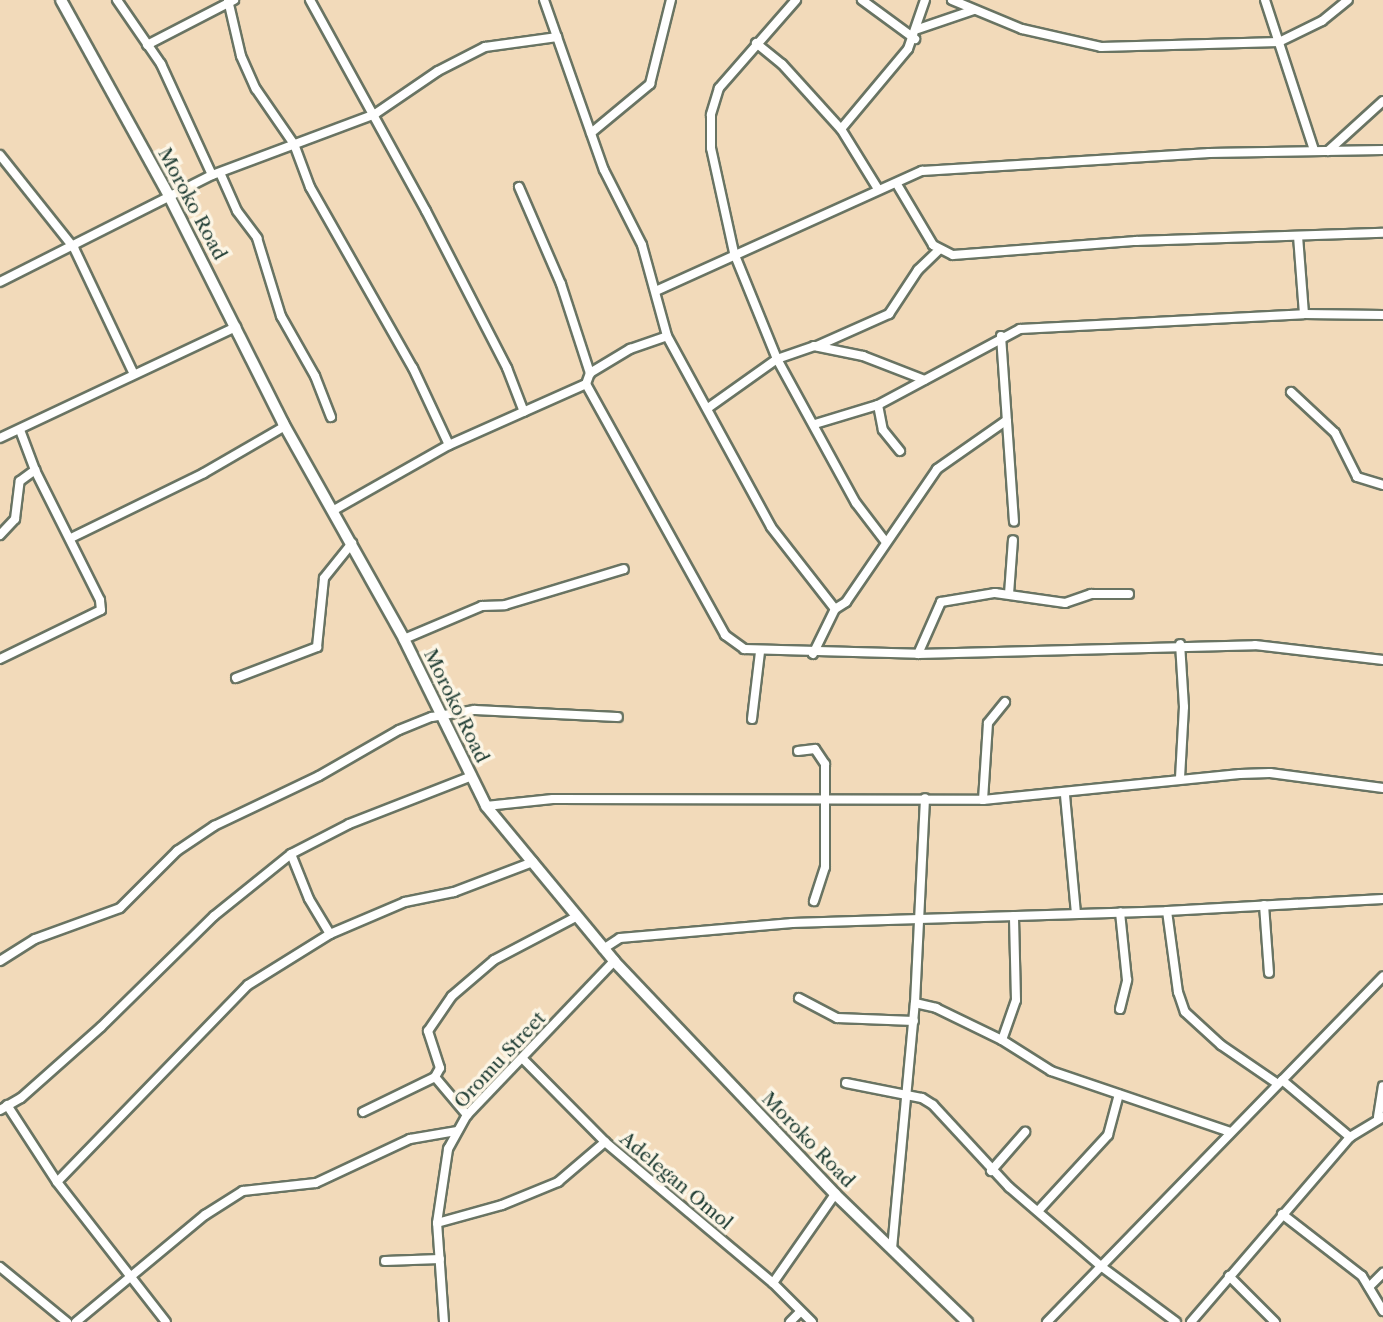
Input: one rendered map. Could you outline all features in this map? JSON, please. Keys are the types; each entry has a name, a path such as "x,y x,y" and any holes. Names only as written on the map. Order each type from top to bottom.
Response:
{"street":[{"path":"117,0 178,96 216,175 257,238 281,316 315,376 331,417"},
{"path":"310,0 375,114 507,368 524,412"},
{"path":"544,0 591,133 642,245 658,290 667,336 771,527 835,609"},
{"path":"591,133 650,84 671,0"},
{"path":"796,0 719,88 711,115 711,148 734,253 778,359 856,503 885,541"},
{"path":"862,0 915,39"},
{"path":"841,129 860,103 884,82 915,39 925,0"},
{"path":"952,0 1023,29 1101,47 1279,42 1322,21 1348,0"},
{"path":"1265,0 1314,150"},
{"path":"147,45 230,1 241,56 256,89 294,144 310,187 413,368 449,445"},
{"name":"Moroko Road","path":"65,2 169,196 285,426 404,639 486,806 614,961 835,1194 967,1322"},
{"path":"918,29 974,10"},
{"path":"0,282 74,248 169,196 216,175 375,114 438,71 485,47 557,37"},
{"path":"756,43 790,72 841,129 878,189"},
{"path":"1328,151 1383,101"},
{"path":"658,290 878,189 898,186 922,171 962,166 1314,150 1383,150"},
{"path":"0,155 74,248 133,372"},
{"path":"898,186 938,251 953,255 1136,241 1383,233"},
{"path":"334,510 449,445 586,384 590,373 561,285 519,187"},
{"path":"1298,236 1304,314"},
{"path":"708,408 778,359 889,314 918,270 938,251"},
{"path":"815,424 878,405 990,346 1001,336 1050,326 1102,327 1304,314 1383,314"},
{"path":"0,438 133,372 236,327"},
{"path":"590,373 630,349 667,336"},
{"path":"1001,336 1013,522"},
{"path":"814,346 863,356 925,380"},
{"path":"990,346 1003,352"},
{"path":"586,384 725,635 744,649 813,654 918,654 1180,644 1255,645 1383,660"},
{"path":"1291,392 1335,433 1357,477 1383,485"},
{"path":"878,405 883,430 900,451"},
{"path":"813,654 835,609 846,602 885,541 937,469 1007,420"},
{"path":"71,538 204,473 285,426"},
{"path":"0,659 101,610 71,538 35,470 20,430"},
{"path":"0,535 15,519 20,481 35,470"},
{"path":"1009,594 1013,540"},
{"path":"236,678 317,647 324,578 352,543"},
{"path":"404,639 482,606 505,605 624,569"},
{"path":"918,654 941,601 979,594 1009,594 1065,603 1091,594 1129,594"},
{"path":"1180,644 1184,707 1180,778"},
{"path":"752,719 760,652"},
{"path":"983,800 988,723 1005,702"},
{"path":"0,961 35,939 120,908 177,851 214,826 319,776 399,730 443,717 507,709 618,717"},
{"path":"797,751 805,747 822,756 827,799 825,867 814,901"},
{"path":"486,806 553,799 983,800 1065,795 1180,778 1270,773 1383,788"},
{"path":"166,1322 130,1280 4,1108 101,1027 214,916 291,854 349,824 472,776"},
{"path":"1065,795 1076,913"},
{"path":"892,1249 914,1021 925,798"},
{"path":"291,854 309,899 330,934"},
{"path":"57,1182 248,985 330,934 405,901 454,892 533,862"},
{"path":"603,949 620,938 792,923 1167,911 1383,899"},
{"path":"1264,905 1269,973"},
{"path":"1167,911 1178,992 1185,1012 1350,1137"},
{"path":"1120,912 1128,980 1120,1009"},
{"path":"1002,1040 1016,1000 1014,916"},
{"path":"363,1112 435,1077 440,1068 428,1031 452,996 494,960 576,917"},
{"name":"Oromu Street","path":"444,1322 437,1223 441,1177 457,1131 467,1115 614,961"},
{"path":"1047,1322 1383,977"},
{"path":"799,998 837,1018 914,1021"},
{"path":"915,1003 936,1007 1002,1040 1051,1071 1230,1132"},
{"name":"Adelegan Omol","path":"523,1059 606,1142 773,1283 812,1322"},
{"path":"435,1077 467,1115"},
{"path":"846,1083 922,1098 942,1112 991,1171 1102,1267 1176,1322"},
{"path":"1191,1322 1350,1137 1380,1117 1383,1086"},
{"path":"1039,1210 1108,1135 1119,1094"},
{"path":"76,1322 130,1280 205,1215 249,1188 316,1183 410,1139 457,1131"},
{"path":"991,1171 1025,1132"},
{"path":"437,1223 546,1188 570,1174 606,1142"},
{"path":"773,1283 835,1194"},
{"path":"1282,1214 1339,1255 1369,1287 1383,1311"},
{"path":"386,1261 440,1259"},
{"path":"0,1267 66,1322"},
{"path":"1369,1287 1383,1273"},
{"path":"1229,1276 1275,1322"},
{"path":"790,1322 800,1312"}]}
